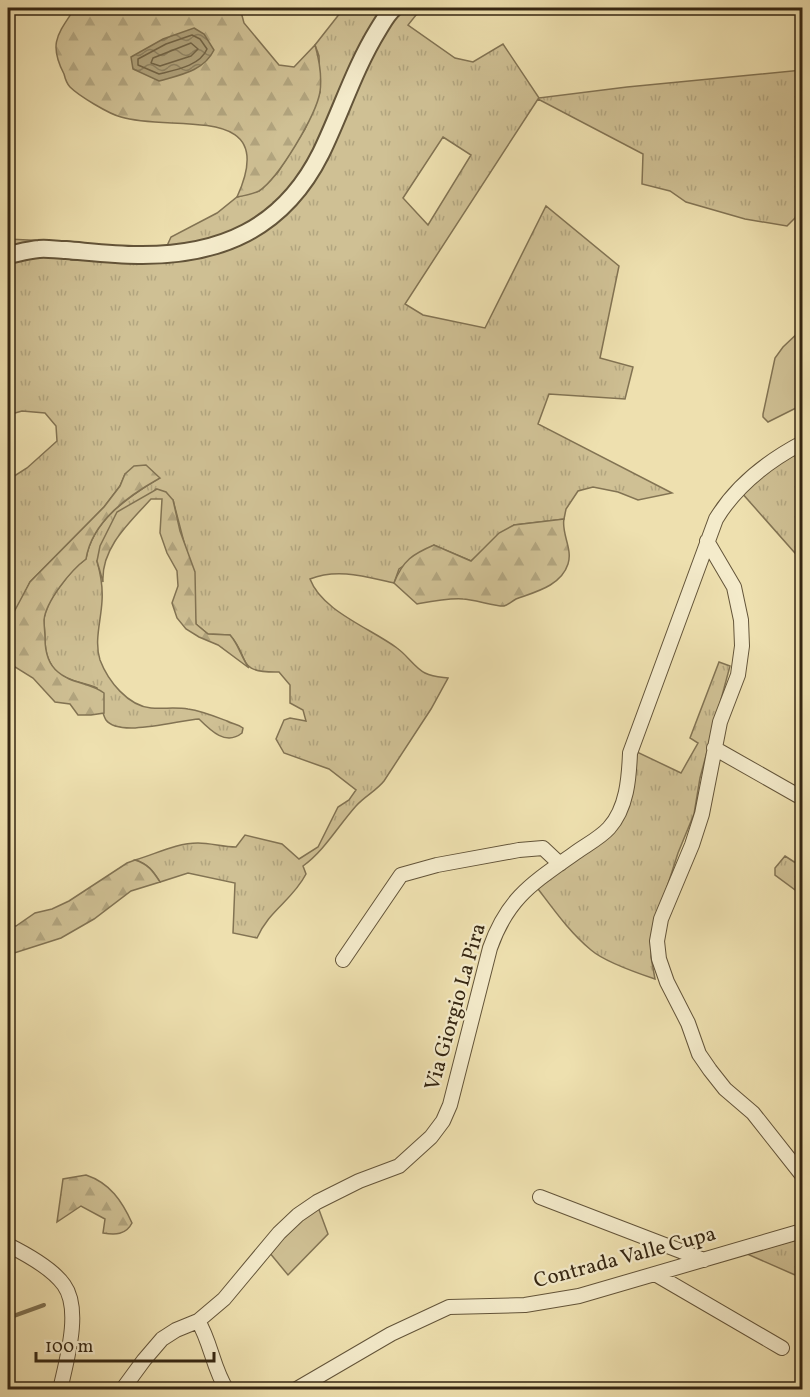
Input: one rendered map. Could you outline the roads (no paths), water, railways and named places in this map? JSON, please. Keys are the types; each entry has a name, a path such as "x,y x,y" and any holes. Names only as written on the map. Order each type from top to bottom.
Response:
{"street":[{"path":"8,255 40,249 138,255 176,253 213,247 244,234 268,218 293,196 312,170 363,56 393,8"},
{"name":"Via Giorgio La Pira","path":"122,1389 162,1340 176,1330 198,1321 224,1299 279,1233 298,1215 317,1202 359,1181 399,1166 431,1137 443,1121 450,1105 490,948 497,930 518,896 609,828 620,809 628,785 630,753 717,517 727,501 742,485 802,443"},
{"path":"707,541 734,587 741,620 742,638 738,675 720,722 702,814 662,919 657,940 659,959 699,1054 725,1089 753,1113 802,1175"},
{"path":"714,748 802,798"},
{"path":"343,960 401,875 437,865 519,850 543,848 560,864"},
{"path":"540,1197 704,1260"},
{"name":"Contrada Valle Cupa","path":"295,1389 391,1334 449,1307 525,1305 579,1296 802,1231"},
{"path":"8,1245 53,1274 64,1286 70,1299 72,1328 60,1389"},
{"path":"655,1274 782,1348"},
{"path":"198,1321 204,1330 222,1382 227,1389"}],"water":[{"path":"194,28 204,34 214,50 204,63 183,74 159,81 133,69 131,57 163,39"}],"waterway":[{"path":"8,1318 44,1305"}]}
